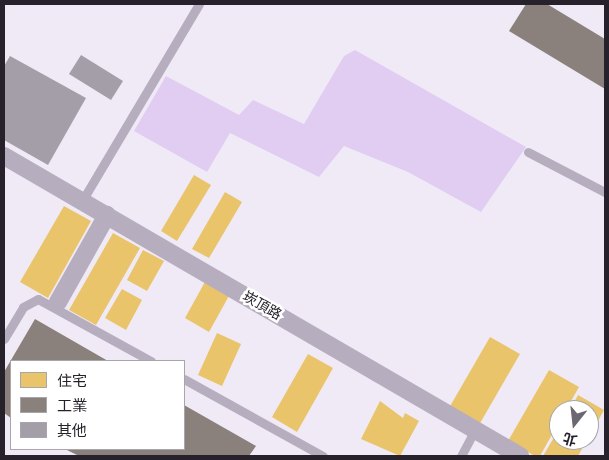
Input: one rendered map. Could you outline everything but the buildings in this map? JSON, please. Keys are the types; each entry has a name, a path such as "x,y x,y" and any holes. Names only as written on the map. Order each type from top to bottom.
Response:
{"street":[{"name":"崁頂路","path":"4,156 520,456"},
{"path":"58,302 107,215"}],"lane":[{"path":"82,201 199,4"},
{"path":"528,152 605,192"},
{"path":"4,339 23,307 38,299 149,360"},
{"path":"185,380 322,456"},
{"path":"461,456 475,430"}],"shaded area":[{"path":"355,50 526,147 481,212 408,172 344,146 319,177 230,133 207,172 134,131 166,76 239,115 253,100 304,124 344,56"}]}
